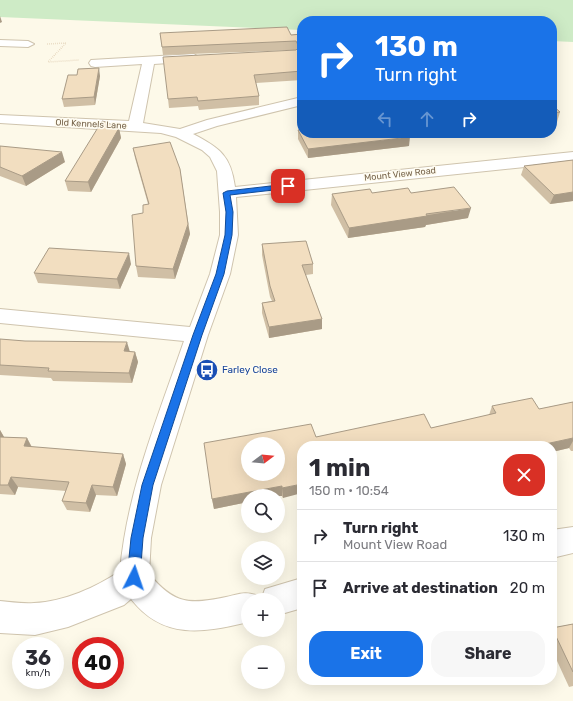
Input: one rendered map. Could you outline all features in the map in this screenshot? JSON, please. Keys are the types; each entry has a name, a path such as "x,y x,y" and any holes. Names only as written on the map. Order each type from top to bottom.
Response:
{"street":[{"path":"0,43 28,44"},
{"path":"95,63 205,58"},
{"path":"135,126 149,60"},
{"path":"181,134 212,123 297,102"},
{"name":"Old Kennels Lane","path":"0,119 135,126 160,129 181,134 207,147 216,155 225,171 229,212 229,235 220,274 197,335 148,485 137,538 134,578"},
{"name":"Mount View Road","path":"227,193 573,157"},
{"path":"0,316 197,335"},
{"path":"557,543 573,540"},
{"path":"0,617 35,619 68,612 113,594 134,578 155,603 179,617 218,614 241,609"},
{"path":"285,598 297,594"}],"path":[{"path":"28,44 66,43 48,62 80,60 95,63"}],"green space":[{"path":"0,0 573,0 573,42 557,41 557,16 297,16 297,30 0,17"}],"building":[{"path":"287,27 291,35 297,34 297,43 296,41 162,47 160,33"},
{"path":"297,49 297,71 254,75 259,96 198,101 197,97 168,99 163,57"},
{"path":"99,68 94,97 62,99 68,75 77,75 78,69"},
{"path":"102,121 119,128 88,182 65,181"},
{"path":"302,138 402,138 308,149"},
{"path":"170,142 180,169 188,224 173,269 136,266 132,215 143,213 143,205 149,204 133,148"},
{"path":"0,146 62,152 22,176 0,167"},
{"path":"573,160 573,192 554,195 524,166"},
{"path":"454,187 471,208 426,214 427,216 349,228 332,194 370,189 372,193 408,188 411,193"},
{"path":"306,241 313,264 302,265 322,319 269,327 262,303 275,301 270,286 262,244"},
{"path":"49,248 129,253 117,279 34,273"},
{"path":"0,339 25,341 127,342 124,351 135,352 129,373 48,371 49,368 0,365"},
{"path":"532,398 539,409 573,402 573,438 557,441 297,441 297,485 282,488 282,486 266,489 241,489 241,494 212,499 204,443 311,424 316,437 424,414 431,428 496,413 492,406"},
{"path":"0,437 27,438 24,446 123,454 113,487 92,485 86,503 62,501 69,482 11,477 8,485 0,485"},
{"path":"573,624 573,672 557,638 557,627"}],"place":[{"name":"Farley Close","path":"207,370"}],"route":[{"path":"134,578 137,538 148,485 197,335 220,274 229,235 227,193 288,186"}]}
